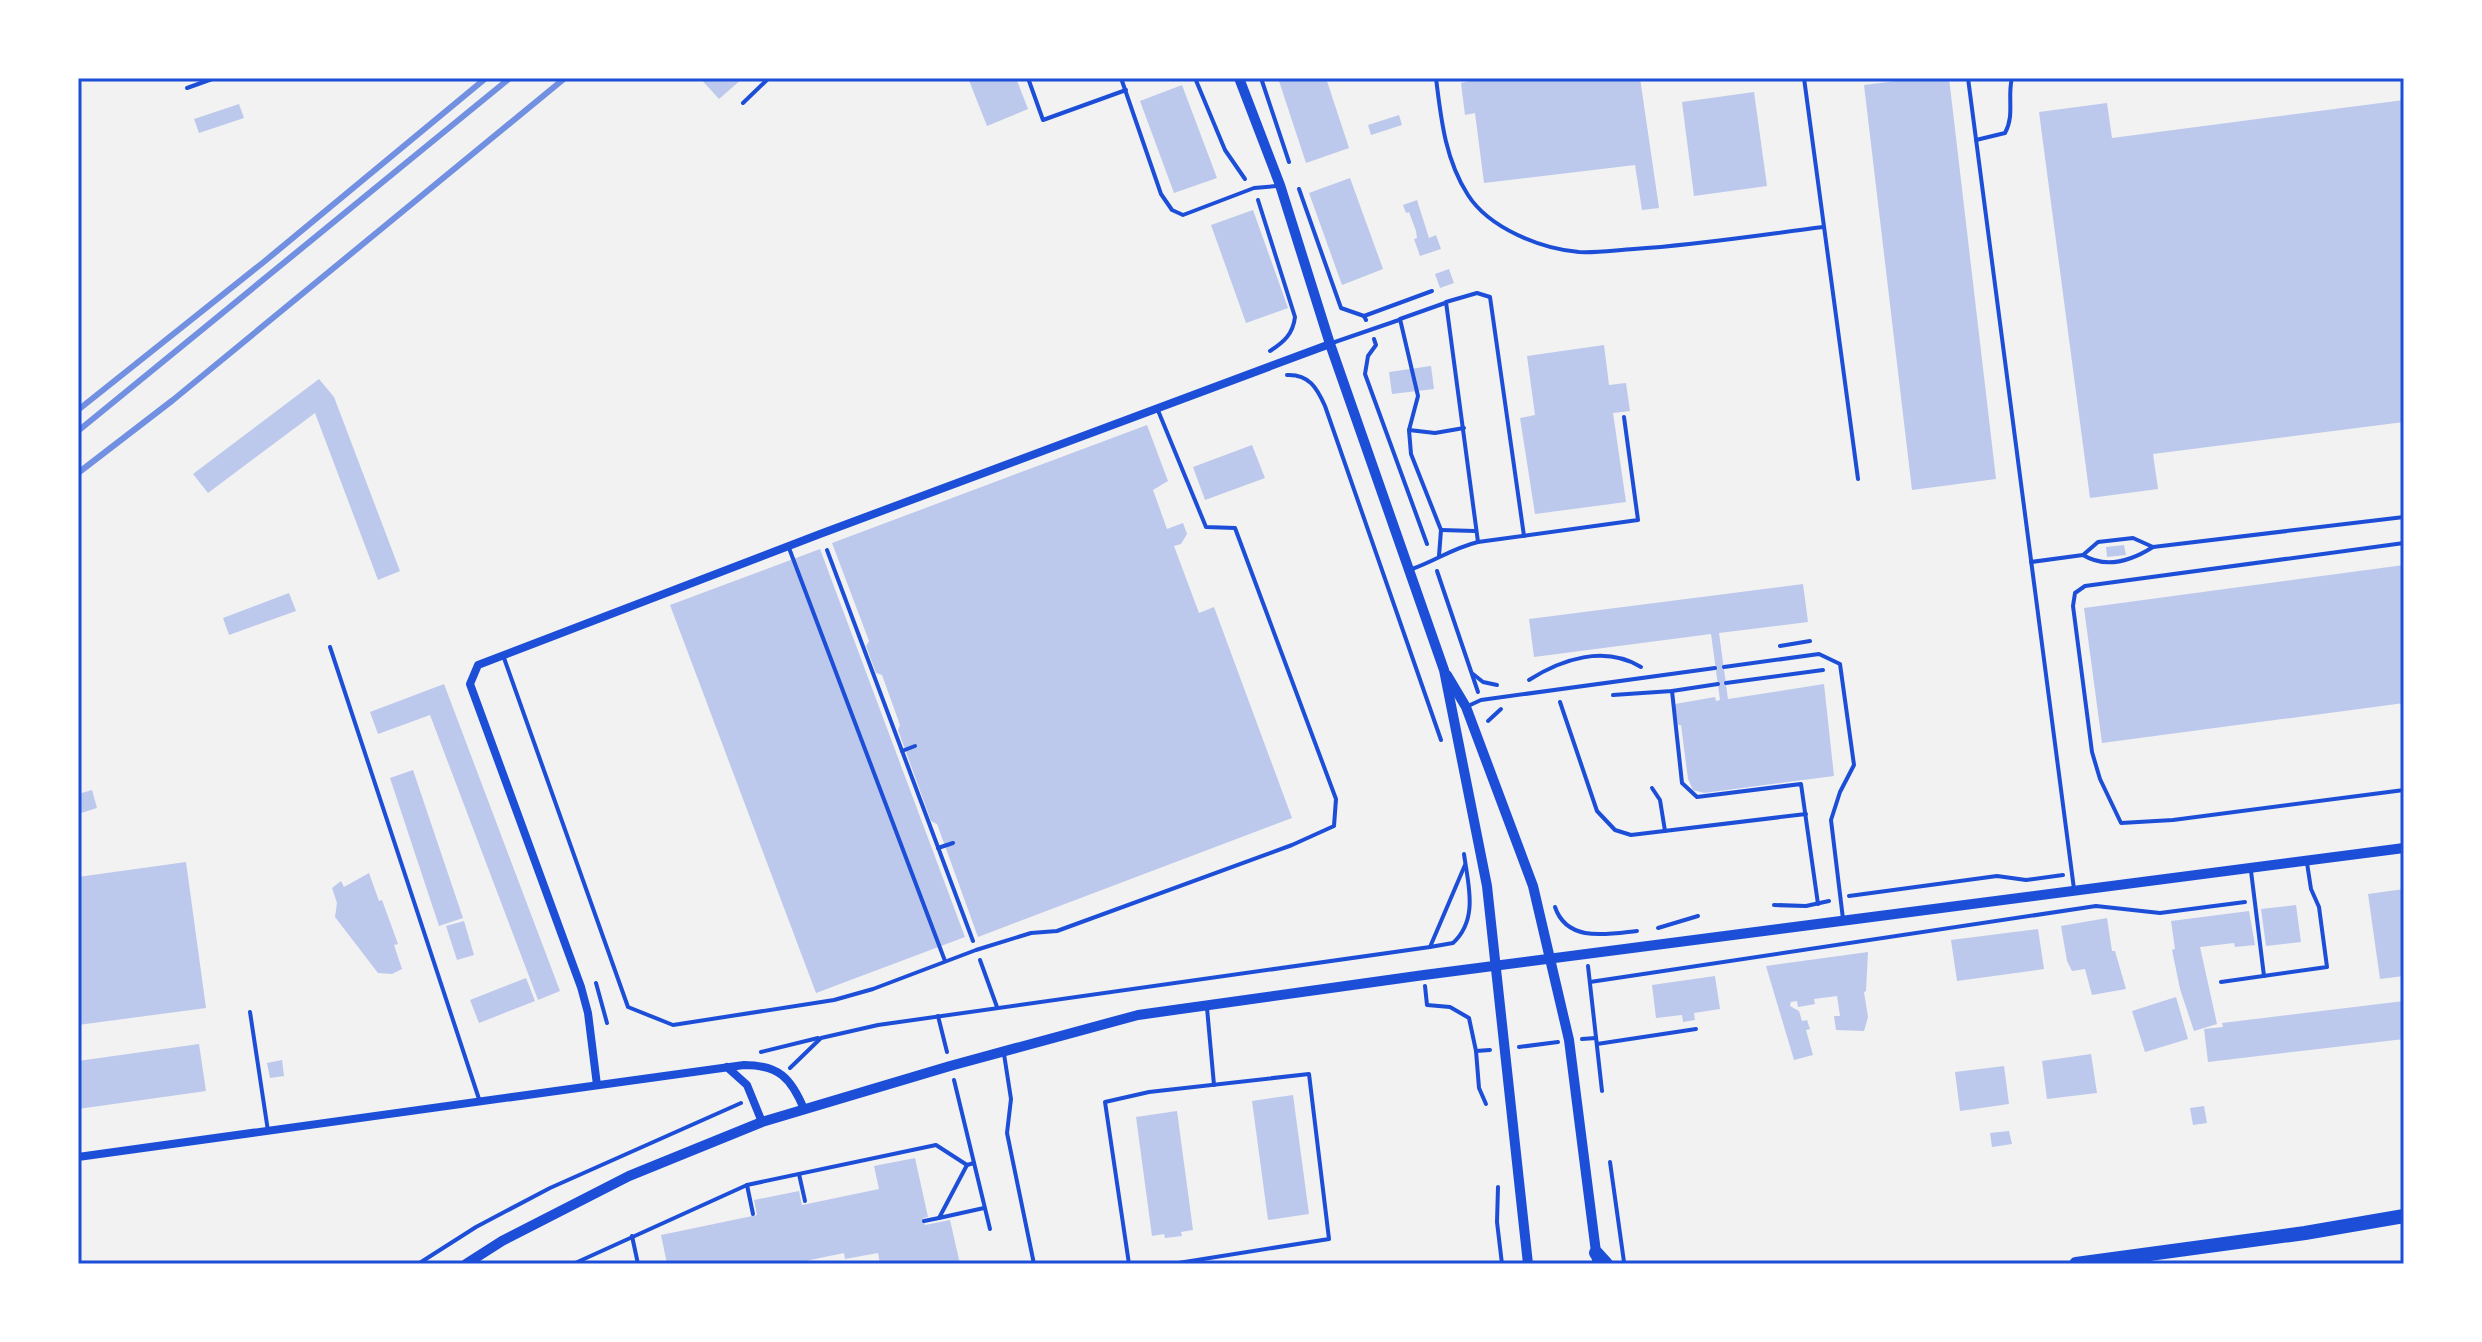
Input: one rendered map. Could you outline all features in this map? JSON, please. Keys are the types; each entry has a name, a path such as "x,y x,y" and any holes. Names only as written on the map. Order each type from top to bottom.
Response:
{"main road":[{"path":"2076,1264 2305,1233 2404,1216"}],"street":[{"path":"1239,78 1280,185 1330,344 1444,670 1487,886 1528,1264"},
{"path":"597,1085 588,1013 581,987 470,684 478,665 1330,344"},
{"path":"1444,670 1466,707 1533,886 1569,1040 1600,1260"},
{"path":"466,1264 502,1241 629,1176 762,1122 950,1066 1138,1015 1495,965 2404,848"},
{"path":"78,1157 756,1065 783,1075 795,1086 804,1109"},
{"path":"726,1067 747,1085 762,1122"}],"lane":[{"path":"187,88 215,78"},
{"path":"743,103 769,78"},
{"path":"1028,78 1043,120 1126,90"},
{"path":"1121,78 1161,194 1172,210 1183,215 1254,188 1280,185"},
{"path":"1436,78 1442,129 1452,166 1470,198 1498,223 1534,243 1580,252 1663,247 1823,227"},
{"path":"1804,78 1858,479"},
{"path":"1968,78 2074,892"},
{"path":"1976,140 2005,133 2011,122 2009,88 2012,78"},
{"path":"1330,344 1446,302 1477,293 1490,297 1524,536"},
{"path":"1446,302 1478,542"},
{"path":"1400,319 1418,396 1409,430 1411,454 1441,530 1439,556"},
{"path":"503,655 628,1007 673,1025 834,1000 873,989 1031,933 1057,931 1292,845 1334,826 1336,799 1235,528 1206,527 1157,408"},
{"path":"1409,570 1478,542 1638,520 1624,417"},
{"path":"1409,430 1435,433 1464,428"},
{"path":"2083,555 2097,564 2134,559 2153,547 2404,517"},
{"path":"1441,530 1475,531"},
{"path":"2031,562 2083,555 2098,542 2133,538 2153,547"},
{"path":"2404,543 2085,586 2075,593 2073,606 2092,752 2097,772 2121,823 2173,820 2404,790"},
{"path":"788,546 945,961"},
{"path":"330,647 479,1102"},
{"path":"1724,667 1819,654 1840,664 1854,765 1840,792 1831,820 1844,921"},
{"path":"1466,707 1481,700 1715,668"},
{"path":"2221,982 2327,967 2319,907 2311,889 2307,861"},
{"path":"2250,868 2264,976"},
{"path":"1206,1004 1214,1085"},
{"path":"250,1012 268,1131"},
{"path":"1003,1051 1011,1099 1007,1133 1034,1264"},
{"path":"1129,1264 1105,1102 1149,1092 1309,1074 1329,1239 1175,1264"},
{"path":"1227,1257 1228,1264"}],"path":[{"path":"1195,78 1225,150 1241,176 1254,188 1293,308 1294,326 1287,339 1277,347"},
{"path":"1364,316 1432,291"},
{"path":"1286,375 1298,374 1317,387 1446,753"},
{"path":"827,550 971,937"},
{"path":"1527,682 1563,662 1586,657 1608,655 1632,661 1642,668"},
{"path":"1726,683 1823,670"},
{"path":"1471,672 1483,682 1497,685"},
{"path":"1605,695 1624,696 1718,684"},
{"path":"1672,691 1685,789 1697,797 1801,784 1818,904"},
{"path":"1547,704 1560,702 1597,811 1615,830 1631,835 1806,814"},
{"path":"1488,721 1501,709 1513,707"},
{"path":"902,751 915,746"},
{"path":"1652,788 1660,800 1665,831"},
{"path":"938,848 953,843"},
{"path":"790,1068 821,1038 997,1007 1453,943 1466,926 1470,901 1463,850"},
{"path":"1430,947 1465,865"},
{"path":"1774,905 1806,906 1841,898 1997,876 2026,880 2073,874"},
{"path":"1590,982 2096,906 2160,913 2254,900"},
{"path":"1584,933 1602,1091"},
{"path":"1421,948 1427,1005 1450,1007 1469,1018 1476,1051"},
{"path":"980,960 997,1007"},
{"path":"938,1016 990,1229"},
{"path":"1597,1044 1696,1029"},
{"path":"418,1264 468,1232 550,1188 737,1105"},
{"path":"573,1264 747,1185 936,1145 967,1165"},
{"path":"1610,1162 1624,1264"},
{"path":"939,1218 967,1165 974,1163"},
{"path":"799,1174 805,1201"},
{"path":"747,1185 753,1214"},
{"path":"1498,1187 1497,1222 1502,1264"},
{"path":"924,1221 985,1208"},
{"path":"632,1236 638,1264"}],"building":[{"path":"700,78 743,78 719,99"},
{"path":"968,78 1016,78 1028,109 987,126"},
{"path":"1278,78 1326,78 1349,148 1306,163"},
{"path":"1470,78 1640,78 1659,208 1642,210 1635,165 1484,183 1475,113 1465,115 1461,83 1470,81"},
{"path":"1949,78 1996,479 1912,490 1864,85"},
{"path":"1182,85 1217,178 1174,193 1140,101"},
{"path":"1754,92 1767,186 1694,196 1682,102"},
{"path":"2404,100 2404,422 2153,454 2158,489 2090,498 2039,112 2107,103 2112,138"},
{"path":"239,104 244,118 199,133 194,119"},
{"path":"1399,115 1402,125 1371,135 1368,125"},
{"path":"1350,178 1383,269 1342,285 1309,193"},
{"path":"1417,200 1429,238 1436,235 1441,249 1420,256 1414,239 1417,238 1416,231 1403,205"},
{"path":"1253,210 1288,308 1246,323 1211,225"},
{"path":"1449,269 1454,283 1440,288 1435,274"},
{"path":"1604,345 1609,385 1626,383 1630,411 1613,413 1626,502 1535,514 1520,418 1535,415 1527,356"},
{"path":"1431,366 1434,389 1392,394 1389,372"},
{"path":"319,379 334,397 400,571 378,580 315,413 208,493 193,474"},
{"path":"1147,425 1168,481 1153,490 1167,529 1183,523 1187,534 1181,544 1174,546 1199,613 1214,607 1292,818 978,937 937,824 931,821 882,675 876,673 866,646 869,641 832,543"},
{"path":"1252,445 1265,478 1205,500 1193,467"},
{"path":"2124,545 2126,555 2107,557 2106,547"},
{"path":"820,549 965,937 816,993 670,605"},
{"path":"2404,565 2404,703 2102,743 2084,608"},
{"path":"1803,584 1808,622 1719,633 1728,699 1824,684 1834,776 1704,793 1693,790 1688,779 1675,704 1715,697 1716,701 1720,700 1711,634 1534,657 1529,619"},
{"path":"289,593 296,611 229,635 223,618"},
{"path":"444,684 560,991 538,1000 430,715 378,734 370,712"},
{"path":"413,770 463,918 439,926 390,778"},
{"path":"92,790 97,808 78,814 78,794"},
{"path":"186,862 206,1008 78,1025 78,877"},
{"path":"369,873 398,944 394,945 402,969 392,974 378,973 335,917 337,903 332,888 341,881 344,887"},
{"path":"2404,889 2404,976 2380,979 2368,894"},
{"path":"2296,905 2301,942 2266,946 2261,909"},
{"path":"2249,911 2255,945 2235,947 2234,943 2200,947 2217,1024 2194,1031 2180,989 2172,950 2175,949 2171,921"},
{"path":"2107,918 2112,951 2115,951 2126,989 2092,995 2085,969 2072,971 2067,961 2061,926"},
{"path":"464,921 474,955 457,960 446,926"},
{"path":"2038,929 2044,969 1957,981 1951,940"},
{"path":"1868,952 1864,992 1868,1017 1864,1031 1836,1030 1834,1016 1840,1016 1837,996 1814,999 1815,1004 1798,1007 1797,1001 1791,1002 1790,1006 1799,1011 1802,1021 1807,1020 1810,1029 1806,1030 1813,1055 1794,1060 1766,966"},
{"path":"1715,976 1720,1009 1694,1013 1695,1020 1683,1022 1682,1015 1656,1018 1652,985"},
{"path":"526,978 535,1001 479,1023 470,1000"},
{"path":"2176,997 2188,1039 2145,1052 2132,1011"},
{"path":"2404,1001 2404,1039 2208,1062 2204,1029 2223,1027 2222,1023"},
{"path":"199,1044 206,1091 78,1109 78,1061"},
{"path":"2091,1054 2097,1093 2047,1099 2042,1061"},
{"path":"282,1060 284,1076 270,1078 267,1063"},
{"path":"2004,1066 2009,1104 1960,1111 1955,1072"},
{"path":"1293,1095 1309,1214 1268,1220 1252,1101"},
{"path":"2204,1106 2207,1123 2193,1125 2190,1108"},
{"path":"1177,1111 1193,1230 1181,1232 1182,1236 1165,1238 1164,1234 1152,1236 1136,1117"},
{"path":"2009,1131 2012,1144 1992,1147 1990,1133"},
{"path":"915,1158 928,1217 923,1218 925,1225 950,1220 960,1264 880,1264 878,1253 845,1259 844,1253 791,1264 667,1264 661,1235 757,1215 754,1200 799,1191 802,1205 879,1189 874,1166"}],"railway":[{"path":"78,410 265,261 486,78"},
{"path":"78,431 510,78"},
{"path":"78,473 173,400 565,78"}]}
